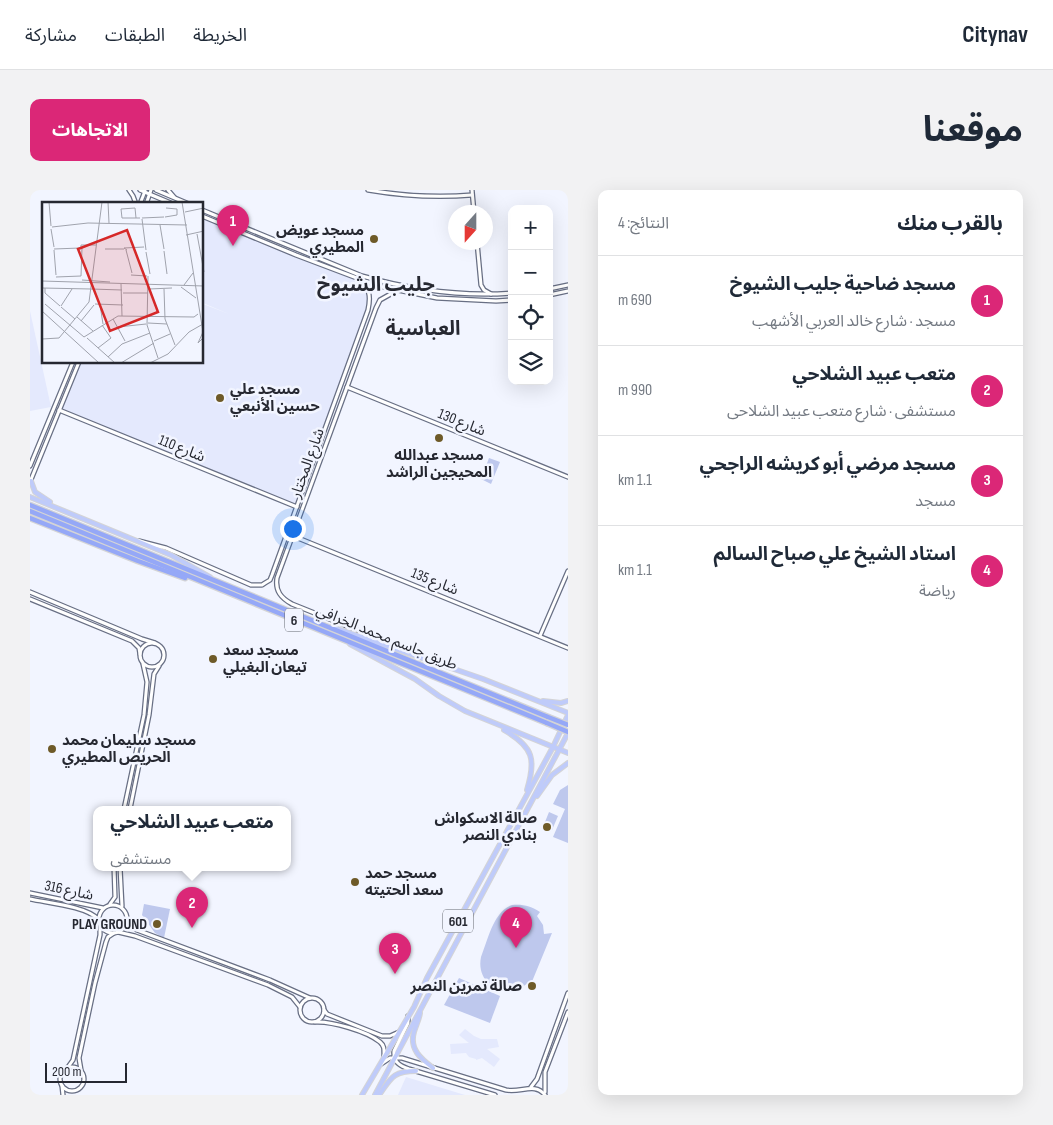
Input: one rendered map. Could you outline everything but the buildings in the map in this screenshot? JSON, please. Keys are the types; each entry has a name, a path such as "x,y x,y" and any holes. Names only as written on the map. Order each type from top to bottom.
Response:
{"highway":[{"name":"طريق جاسم محمد الخرافي","path":"30,505 568,725"},
{"name":"طريق جاسم محمد الخرافي","path":"30,511 568,732"},
{"path":"30,518 138,561 225,591"},
{"path":"30,523 69,535"}],"main road":[{"path":"30,482 38,496 70,512"},
{"path":"30,496 171,555 221,583"},
{"path":"318,622 483,679 538,700 568,714"},
{"path":"337,637 415,680 447,702 568,753"},
{"path":"538,700 561,703 568,701"},
{"name":"601","path":"362,1095 408,1016 553,747 568,714"},
{"path":"492,722 519,740 530,756 532,773 526,796"},
{"name":"601","path":"375,1095 568,732"},
{"path":"530,806 552,775 568,763"},
{"path":"420,1010 413,1035 413,1045 420,1058 434,1068"},
{"path":"379,1095 387,1082 396,1074 416,1071"}],"street":[{"path":"129,190 135,202"},
{"path":"140,190 150,192 169,202"},
{"path":"156,190 184,202"},
{"path":"168,190 174,198"},
{"path":"368,190 396,195 444,198 472,195"},
{"path":"472,190 473,205"},
{"path":"204,211 362,276 383,282 408,288 441,292 508,293"},
{"path":"204,217 358,280 396,291 437,298 508,300"},
{"path":"237,230 239,224"},
{"path":"478,250 481,285 484,290 491,294"},
{"path":"310,260 313,255"},
{"path":"317,263 320,258"},
{"name":"شارع المختار","path":"270,580 318,453 369,309 369,291 367,286 358,280"},
{"path":"474,294 481,285"},
{"path":"553,288 568,285"},
{"path":"559,287 558,290 561,293"},
{"name":"شارع المختار","path":"277,582 374,312 380,300 396,291"},
{"path":"553,295 568,291"},
{"path":"369,309 372,307 374,312"},
{"path":"30,464 72,364"},
{"path":"30,482 78,364"},
{"name":"شارع 130","path":"347,387 568,477"},
{"name":"شارع 110","path":"59,410 298,507"},
{"path":"42,436 47,438"},
{"path":"30,452 36,450"},
{"path":"318,453 319,456 322,454"},
{"path":"314,461 317,459 320,463"},
{"name":"شارع 135","path":"293,536 568,648"},
{"path":"137,540 166,548 251,585 262,585 270,580 273,584 277,582 280,594 292,604 385,640 445,666"},
{"path":"540,636 568,571"},
{"path":"30,592 155,643 161,646 165,653 164,660 154,674 149,715 131,806"},
{"path":"30,599 132,641 139,648 147,682 144,715 125,806"},
{"path":"140,654 145,645 155,643"},
{"path":"143,664 151,668 159,666"},
{"path":"63,1095 60,1076 73,1060 100,934 99,915 115,897 114,871"},
{"path":"120,871 122,907"},
{"name":"شارع 316","path":"30,893 106,906"},
{"name":"شارع 316","path":"30,899 84,911 94,915 100,922"},
{"path":"84,911 87,908 87,904"},
{"path":"106,906 115,904 122,907 130,924 137,930 256,974 320,1001 327,1014 382,1036 390,1036 399,1032"},
{"path":"71,1095 80,1088 84,1081 79,1058 106,942 108,937 125,927 128,919"},
{"path":"100,922 106,930 135,936 268,985 292,997 300,1007"},
{"path":"531,1088 537,1079 568,993"},
{"path":"310,998 304,1001 300,1007 300,1014 304,1019 308,1022 329,1022 380,1041 384,1048 384,1057"},
{"path":"315,1022 322,1018 324,1010"},
{"path":"545,1095 545,1072 568,1012"},
{"path":"408,1016 408,1024 394,1051 394,1058 400,1065 495,1095"},
{"path":"380,1041 383,1039 382,1036"},
{"path":"378,1066 388,1058 405,1059 506,1090 539,1089 545,1095"},
{"path":"68,1067 75,1067 81,1070"},
{"path":"62,1086 67,1090 74,1091"},
{"path":"520,1095 525,1090"}],"shaded area":[{"path":"204,216 358,280 367,286 369,305 297,507 59,410 79,364 204,364 204,304 229,314 204,303"},
{"path":"30,311 51,407 30,411"},
{"path":"489,458 500,462 491,484 481,479"},
{"path":"568,785 568,843 553,837 565,809 553,804 560,790"},
{"path":"549,812 558,816 552,830 543,827"},
{"name":"PLAY GROUND","path":"144,904 170,909 164,938 155,933 142,915"},
{"path":"512,905 527,906 540,912 537,916 543,925 544,934 552,933 531,984 529,982 521,988 503,990 495,988 483,976 480,967 481,957 496,920 500,914"},
{"path":"459,978 500,996 490,1023 444,1005"},
{"path":"465,1029 481,1039 497,1039 499,1047 487,1049 500,1059 494,1067 482,1058 476,1060 469,1057 466,1053 451,1054 450,1044 469,1043 459,1035"},
{"path":"406,1077 465,1095 398,1095"}],"place":[{"name":"مسجد عويض المطيري","path":"374,239"},
{"name":"مسجد ضاحية جليب الشيوخ","path":"233,246"},
{"name":"مسجد علي حسين الأنبعي","path":"220,398"},
{"name":"مسجد عبدالله المحيجين الراشد","path":"439,438"},
{"name":"مسجد سعد تيعان البغيلي","path":"213,659"},
{"name":"مسجد سليمان محمد الحريص المطيري","path":"52,749"},
{"name":"صالة الاسكواش بنادي النصر","path":"547,827"},
{"name":"مسجد حمد سعد الحتيته","path":"355,882"},
{"name":"PLAY GROUND","path":"157,924"},
{"name":"متعب عبيد الشلاحي","path":"192,928"},
{"name":"استاد الشيخ علي صباح السالم","path":"516,948"},
{"name":"مسجد مرضي أبو كريشه الراجحي","path":"395,974"},
{"name":"صالة تمرين النصر","path":"532,986"}],"district":[{"name":"جليب الشيوخ","path":"376,284"},
{"name":"العباسية","path":"423,328"}]}
